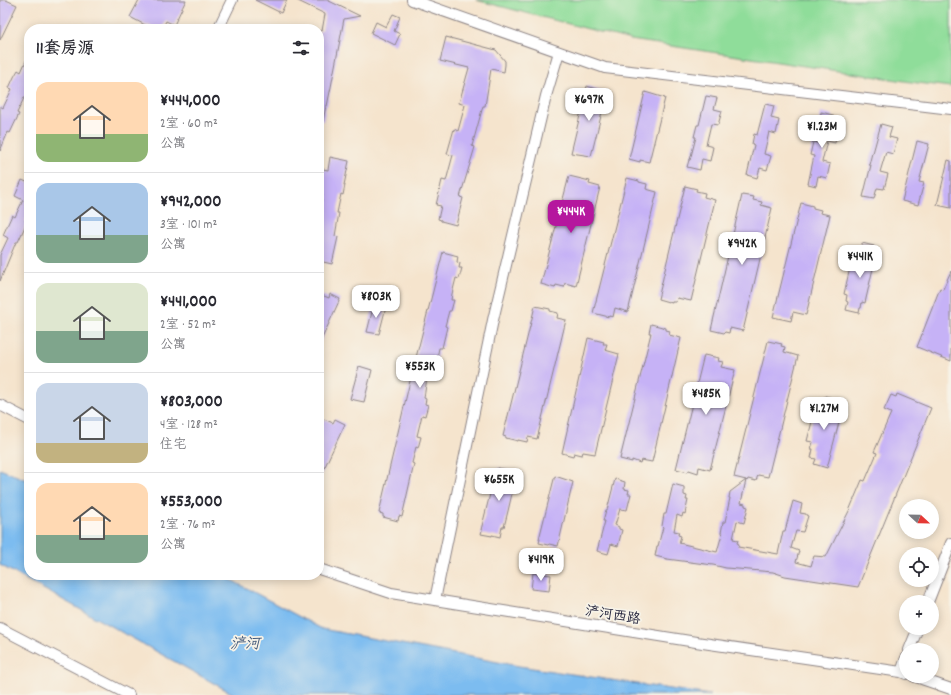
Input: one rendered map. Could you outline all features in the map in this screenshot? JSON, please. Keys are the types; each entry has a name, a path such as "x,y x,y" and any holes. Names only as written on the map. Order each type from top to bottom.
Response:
{"street":[{"path":"220,24 232,0"},
{"path":"412,0 605,68 951,109"},
{"path":"435,600 493,320 546,96 559,52"},
{"path":"0,405 24,417"},
{"path":"931,595 951,543"},
{"name":"浐河西路","path":"324,571 391,593 696,642 899,672"},
{"path":"0,628 129,695"},
{"path":"933,683 951,689"}],"green space":[{"path":"476,0 951,0 951,87 631,40"}],"water":[{"name":"浐河","path":"0,469 24,479 24,578 0,565"},
{"name":"浐河","path":"27,580 231,580 322,629 519,666 710,695 235,695"}],"building":[{"path":"0,0 6,0 17,5 0,40"},
{"path":"139,0 186,0 174,24 166,21 164,24 143,24 130,17"},
{"path":"255,0 287,0 281,13"},
{"path":"296,0 327,0 360,16 344,19 324,116 323,24 325,14"},
{"path":"393,14 400,17 394,31 400,34 395,45 371,33 376,22 386,27"},
{"path":"446,37 496,50 505,61 504,72 491,69 485,106 483,106 472,146 475,147 460,197 463,198 456,225 438,219 441,206 436,205 442,180 446,181 453,155 447,154 454,129 458,131 465,105 459,103 469,68 440,61"},
{"path":"24,65 24,98 17,113 19,114 10,133 8,132 0,151 0,106 3,108 12,89 9,88 18,70 21,72"},
{"path":"587,86 607,92 591,156 571,153"},
{"path":"645,92 665,98 649,162 640,160 640,162 629,159"},
{"path":"706,96 717,98 714,109 722,111 718,125 711,124 706,145 713,147 710,161 702,159 700,170 687,167"},
{"path":"765,104 774,106 771,118 779,120 776,134 769,132 764,154 771,156 767,170 760,168 757,178 747,175 754,145 752,144 754,134 757,135"},
{"path":"821,112 833,115 831,126 838,128 835,143 827,141 822,162 830,164 827,178 818,176 816,186 808,184 814,156 810,155 813,142 817,143"},
{"path":"881,124 892,127 889,137 897,139 893,154 886,152 880,172 888,174 884,189 877,188 874,199 863,197 871,165 869,165"},
{"path":"917,141 929,144 919,182 924,183 918,205 902,201"},
{"path":"330,157 349,161 343,195 341,194 337,213 339,213 335,236 338,237 332,264 324,262 324,169 328,170"},
{"path":"948,160 951,161 951,208 937,205"},
{"path":"569,176 590,181 589,184 600,187 576,286 565,283 564,287 556,285 555,288 541,284"},
{"path":"627,178 647,184 646,189 657,192 628,312 615,308 613,317 609,317 593,313"},
{"path":"22,180 24,181 24,229 18,242 16,242 0,281 0,255 8,238 3,235 12,215 15,217 23,200 15,196"},
{"path":"685,186 697,189 696,191 705,193 704,197 715,200 691,301 677,298 676,302 672,303 658,299"},
{"path":"742,195 754,197 753,200 762,202 761,205 772,208 743,331 730,328 729,333 724,333 711,330"},
{"path":"801,203 821,210 820,213 830,215 806,315 793,312 791,321 773,317"},
{"path":"862,243 874,246 872,263 874,264 865,303 862,302 859,313 846,310 848,302 846,301 847,295 844,294 851,263 855,263 857,253 860,254"},
{"path":"443,252 458,256 457,262 460,263 459,268 462,268 459,279 456,278 452,294 451,300 454,300 445,326 447,327 442,348 439,348 436,363 439,364 436,375 433,374 431,379 427,378 424,398 426,399 425,404 428,405 425,416 422,415 417,436 421,437 418,448 416,447 412,463 414,464 402,517 399,516 398,521 383,517 383,514 379,513 410,381"},
{"path":"951,271 951,361 917,347 940,288 943,289"},
{"path":"330,294 340,299 324,334 324,296 329,298"},
{"path":"374,304 386,307 379,334 367,332"},
{"path":"535,306 550,309 550,311 558,313 557,318 566,320 537,439 528,437 527,442 506,438 503,436"},
{"path":"651,324 666,328 666,330 670,331 669,335 681,338 652,462 641,460 640,463 632,460 632,462 620,459 651,333 649,333"},
{"path":"588,338 604,342 603,344 607,344 605,350 619,354 595,454 583,452 582,455 574,453 573,456 562,453"},
{"path":"768,341 782,344 781,346 785,347 784,352 798,356 768,477 758,475 756,481 734,477"},
{"path":"704,355 719,358 718,361 723,362 721,367 735,370 710,470 699,467 698,473 689,470 688,472 676,469"},
{"path":"359,366 372,370 364,402 350,399"},
{"path":"897,394 931,408 858,587 785,576 773,572 726,568 655,556 663,527 664,514 666,514 673,484 684,487 684,495 687,496 686,500 688,500 685,514 683,513 682,517 677,515 674,531 679,532 678,535 681,536 679,543 717,552 722,534 723,522 725,522 730,492 746,480 741,503 748,507 744,523 737,521 733,539 738,540 738,547 778,554 783,531 785,531 793,501 802,504 800,513 808,516 803,532 796,531 791,548 799,551 796,562 811,566 814,556 826,557 849,511 862,480 865,481 877,453 874,452 891,413 884,410 891,395 896,397"},
{"path":"825,396 838,399 838,410 842,411 827,468 814,464 816,459 811,458 813,442 807,441 815,410 819,411 821,404 823,405"},
{"path":"324,419 333,423 335,419 345,424 324,468"},
{"path":"498,468 517,472 504,527 502,527 500,537 481,534 496,470"},
{"path":"555,476 573,482 558,546 539,543"},
{"path":"615,479 625,482 624,489 629,490 628,494 631,494 627,510 620,509 615,525 622,530 618,546 611,544 608,554 597,551 605,521 603,521"},
{"path":"533,573 551,575 549,591 531,589"}]}
